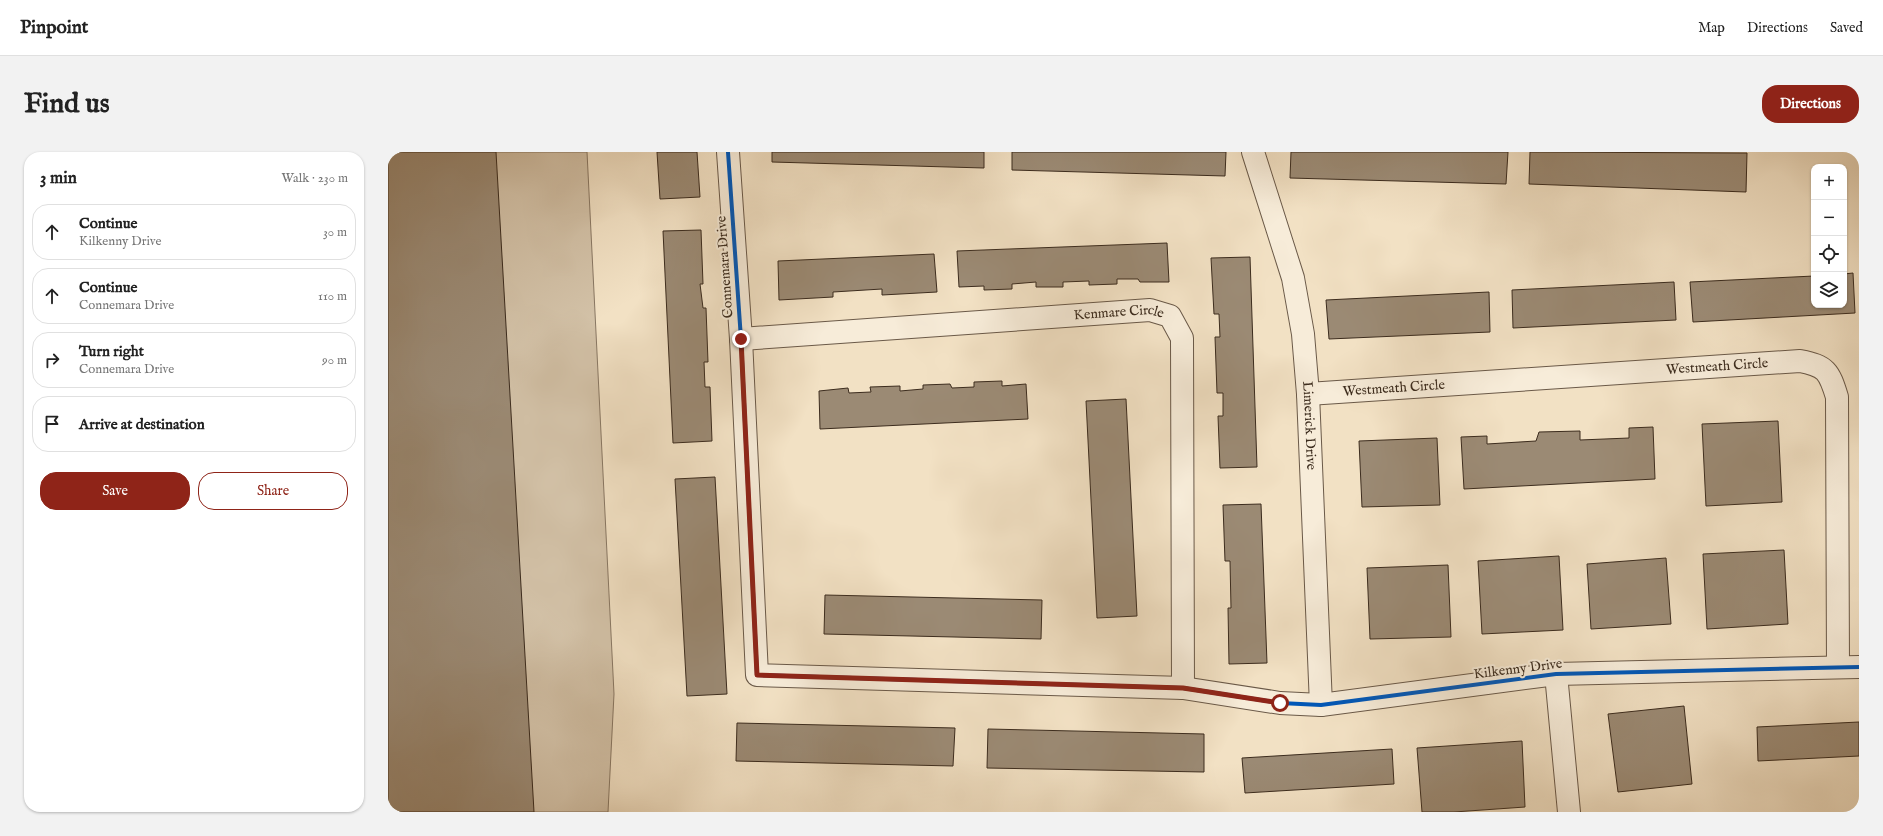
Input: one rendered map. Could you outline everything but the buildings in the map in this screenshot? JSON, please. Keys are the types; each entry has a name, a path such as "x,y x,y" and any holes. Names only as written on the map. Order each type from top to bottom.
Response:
{"street":[{"name":"Connemara Drive","path":"728,152 741,339 757,675 1183,688"},
{"name":"Limerick Drive","path":"1253,152 1293,278 1303,334 1308,394 1321,706"},
{"name":"Kenmare Circle","path":"741,339 1150,310 1170,316 1182,338 1183,688"},
{"name":"Westmeath Circle","path":"1308,394 1800,361 1818,365 1831,377 1837,397 1848,667"},
{"name":"Kilkenny Drive","path":"1183,688 1280,703 1321,706 1556,674 1848,667"},
{"path":"1556,674 1569,812"}],"shaded area":[{"path":"388,152 587,152 614,694 608,812 388,812"}],"cycle path":[{"path":"728,152 741,339 757,675 1183,688 1280,703 1321,705 1556,674 1859,667"}],"route":[{"path":"741,339 757,675 1183,688 1280,703"}]}
